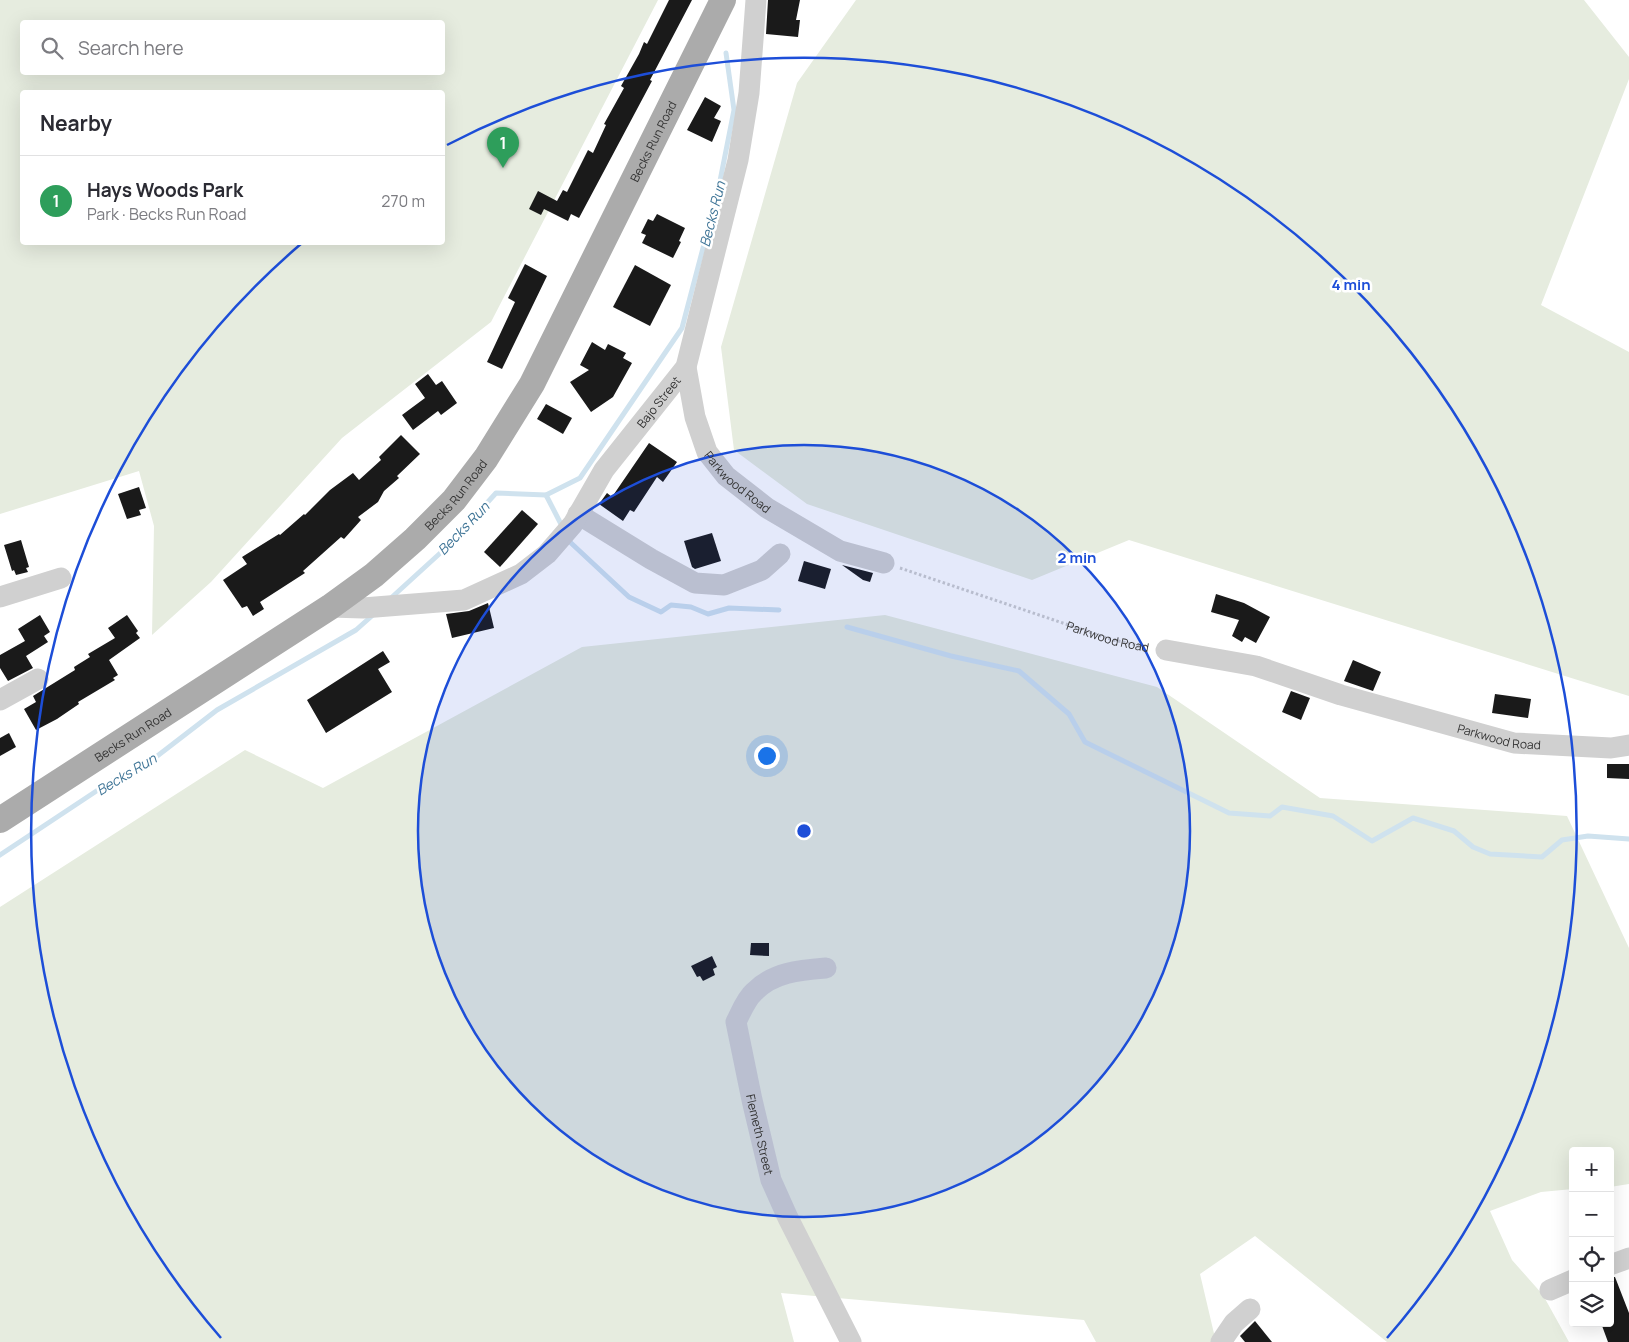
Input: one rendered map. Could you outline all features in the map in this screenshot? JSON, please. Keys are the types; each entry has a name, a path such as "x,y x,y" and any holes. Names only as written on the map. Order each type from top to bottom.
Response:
{"main road":[{"name":"Becks Run Road","path":"0,820 330,607 374,575 416,538 454,500 486,458 532,384 723,0"}],"street":[{"name":"Bajo Street","path":"330,607 363,608 464,600 521,574 559,542 604,470 686,367 738,160 749,93 756,0"},
{"name":"Parkwood Road","path":"686,367 695,417 707,452 726,476 766,508 840,551 884,563"},
{"path":"575,519 695,583 724,584 762,570 780,554"},
{"path":"0,597 61,578"},
{"name":"Parkwood Road","path":"1166,650 1256,666 1341,695 1514,743 1623,748"},
{"path":"0,700 38,678"},
{"name":"Flemeth Street","path":"826,968 794,971 768,980 752,992 736,1022 771,1180 788,1218 851,1342"},
{"path":"1614,1264 1629,1258"},
{"path":"1550,1290 1569,1282"},
{"path":"1221,1342 1234,1323 1250,1309"}],"path":[{"name":"Parkwood Road","path":"884,563 1112,640 1166,650"}],"shaded area":[{"path":"0,0 658,0 491,322 342,438 211,582 152,635 154,526 139,471 0,514"},
{"path":"856,0 1584,0 1629,57 1629,79 1541,305 1629,352 1629,696 1129,540 1032,580 807,504 734,450 721,347 797,83"},
{"path":"885,615 1157,687 1320,798 1567,816 1629,948 1629,1184 1614,1186 1614,1147 1569,1147 1569,1189 1541,1192 1490,1211 1512,1260 1543,1295 1569,1342 1387,1342 1255,1236 1200,1274 1216,1342 1096,1342 1084,1320 781,1293 794,1342 0,1342 0,907 245,750 323,788 582,647"}],"building":[{"path":"669,0 692,0 650,80 652,81 579,218 571,214 568,221 544,209 541,215 529,209 538,191 557,201 563,190 567,192 588,150 593,153 606,125 604,124 624,88 621,86 644,42 647,44"},
{"path":"768,0 800,0 796,20 800,20 798,37 766,34"},
{"path":"705,97 721,106 714,118 721,121 712,142 687,130"},
{"path":"657,214 685,228 673,258 642,243 646,235 641,233 648,219 653,221"},
{"path":"525,264 547,276 502,369 487,362 515,302 508,298"},
{"path":"635,265 671,285 650,326 613,307"},
{"path":"592,342 605,350 608,344 626,353 623,358 632,363 613,397 591,412 570,382 589,370 580,365"},
{"path":"428,374 436,385 442,381 457,403 441,415 438,411 413,430 402,415 425,398 415,384"},
{"path":"546,404 572,418 563,434 537,419"},
{"path":"401,435 420,454 397,476 399,478 384,491 378,502 358,517 361,520 344,539 341,537 303,571 305,573 260,602 264,609 253,616 247,606 242,608 223,580 247,564 242,557 280,535 305,515 330,490 353,473 359,480 381,460 379,457"},
{"path":"649,443 677,462 663,482 657,477 634,512 630,510 623,521 599,504 607,493 612,497"},
{"path":"139,487 146,508 139,510 141,515 127,519 118,494"},
{"path":"522,510 538,524 500,567 484,552"},
{"path":"712,533 721,561 695,569 692,567 684,541"},
{"path":"21,540 29,567 26,568 28,572 16,575 14,570 12,571 4,545"},
{"path":"804,561 831,569 825,589 798,581"},
{"path":"842,565 873,573 870,582 863,580"},
{"path":"1216,594 1244,603 1270,617 1256,643 1245,637 1242,642 1232,636 1239,620 1211,612"},
{"path":"488,603 494,628 452,638 446,614 469,611"},
{"path":"40,615 50,632 44,636 48,642 26,656 33,668 8,681 0,668 0,655 25,641 18,629"},
{"path":"127,615 138,631 136,633 140,638 109,660 118,675 113,678 115,680 78,702 79,704 57,719 36,730 24,709 36,702 33,696 75,670 74,667 90,657 88,654 115,638 108,628"},
{"path":"383,651 390,662 378,669 392,692 326,733 307,700"},
{"path":"1353,660 1381,672 1373,691 1344,681"},
{"path":"1291,691 1310,698 1301,720 1282,712"},
{"path":"1495,694 1531,699 1528,718 1492,713"},
{"path":"9,733 16,747 0,756 0,738"},
{"path":"1607,764 1629,764 1629,779 1607,778"},
{"path":"751,943 769,943 769,956 750,955"},
{"path":"712,956 717,967 713,969 715,975 703,981 700,976 697,977 691,966"},
{"path":"1615,1277 1629,1313 1629,1342 1608,1342 1602,1327 1614,1327"},
{"path":"1255,1321 1272,1342 1245,1342 1240,1336"}],"waterway":[{"name":"Becks Run","path":"391,598 448,546 496,493 546,495 580,478 682,328 718,191 734,110 726,53"},
{"path":"546,495 563,528"},
{"path":"568,538 571,543 629,597 661,612 671,605 691,607 708,614 729,608 779,610"},
{"name":"Becks Run","path":"0,855 110,782 143,767 217,710 356,630 374,614"},
{"path":"847,627 951,656 1019,671 1069,714 1085,742 1229,813 1270,816 1282,807 1333,816 1372,841 1413,818 1454,831 1473,847 1490,854 1542,857 1562,840 1588,836 1629,839"}],"place":[{"name":"Hays Woods Park","path":"503,168"}]}
